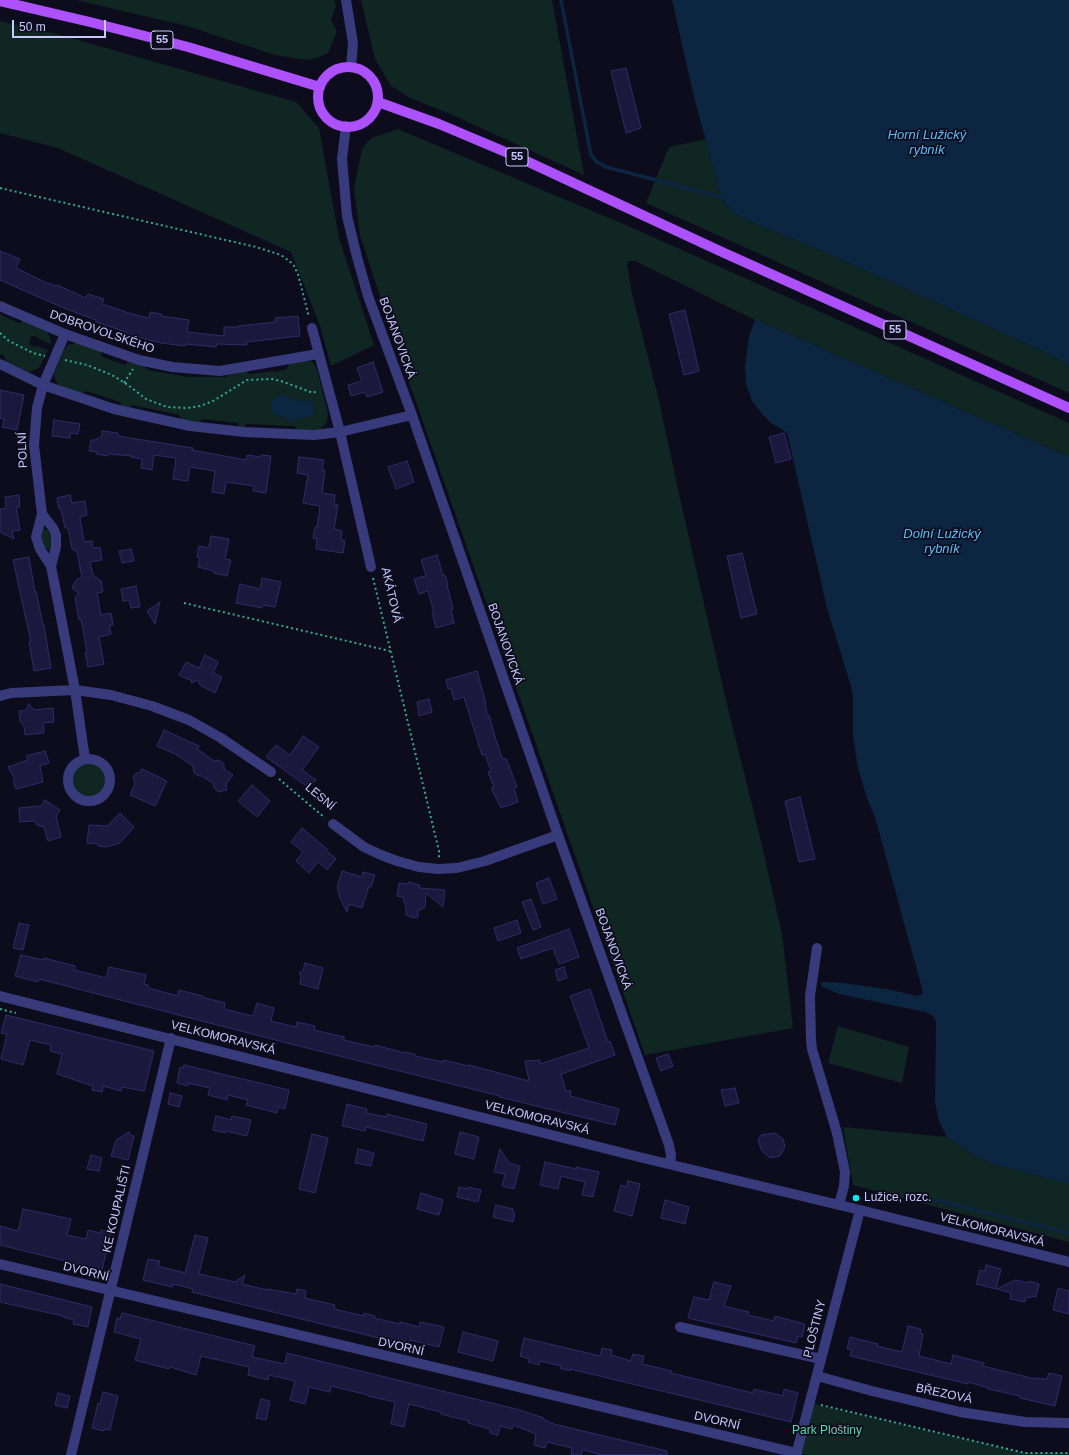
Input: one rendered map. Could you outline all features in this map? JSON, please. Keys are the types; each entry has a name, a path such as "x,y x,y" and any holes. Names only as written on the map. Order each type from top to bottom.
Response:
{"main road":[{"name":"55","path":"0,1 12,2 188,46 320,87"},
{"path":"342,67 352,67 368,75 374,82 378,91 378,102 368,119 359,124 346,126 339,125 330,120 323,112 319,103 320,87 327,76 334,71 342,67"},
{"name":"55","path":"378,102 439,124 522,159 729,255 1069,408"}],"street":[{"path":"346,0 353,43 352,67"},
{"name":"BOJANOVICKÁ","path":"346,126 342,159 345,203 350,230 368,296 412,415 558,835 670,1146 670,1164"},
{"name":"DOBROVOLSKÉHO","path":"0,306 64,334 139,360 172,367 220,371 318,354"},
{"name":"AKÁTOVÁ","path":"312,328 340,432 371,566"},
{"name":"POLNÍ","path":"64,334 43,385 37,408 34,445 42,514 36,537 40,549 50,566 75,690"},
{"path":"0,364 43,385 114,409 190,426 244,432 314,435 340,432 412,415"},
{"name":"POLNÍ","path":"42,514 53,528 56,535 56,547 50,566"},
{"path":"0,696 11,693 75,690 111,695 152,706 189,720 221,738 271,772"},
{"path":"75,690 85,759"},
{"path":"85,759 93,759 100,762 109,771 111,778 110,786 106,794 100,799 93,801 82,800 74,795 69,789 68,774 72,767 85,759"},
{"name":"LESNÍ","path":"332,824 364,847 381,855 419,867 438,869 457,868 485,861 558,835"},
{"path":"817,948 810,996 811,1040 812,1049 837,1133 845,1172 844,1186 839,1205"},
{"name":"VELKOMORAVSKÁ","path":"0,996 670,1164 1069,1262"},
{"name":"KE KOUPALIŠTI","path":"71,1455 172,1038"},
{"name":"PLOŠTINY","path":"797,1454 860,1210"},
{"name":"DVORNÍ","path":"0,1264 797,1454"},
{"path":"680,1327 821,1359"},
{"name":"BŘEZOVÁ","path":"817,1376 960,1412 1025,1422 1069,1423"}],"path":[{"path":"0,188 256,247 281,255 293,264 298,274 312,328"},
{"path":"0,333 9,341 33,353 87,365 112,375 146,398 167,407 200,406 213,401 247,380 264,379 281,381 313,393 327,385"},
{"path":"124,383 131,372"},
{"path":"190,407 190,412"},
{"name":"AKÁTOVÁ","path":"371,566 439,851 438,869"},
{"path":"184,603 390,650"},
{"name":"LESNÍ","path":"271,772 332,824"},
{"path":"810,1402 1025,1453 1069,1453"}],"green space":[{"path":"76,0 334,0 336,6 331,20 337,31 328,53 307,60 275,55 187,26"},
{"path":"361,0 552,0 584,175 457,117 408,97 391,86 375,59"},
{"path":"0,21 60,35 296,102 319,128 339,238 374,345 331,366 320,326 291,252 58,148 0,133"},
{"path":"398,129 635,229 1069,423 1069,457 755,320 635,261 629,261 627,263 631,290 659,401 725,696 782,934 793,1028 645,1055 396,345 360,235 354,188 362,149 371,138"},
{"path":"706,139 721,197 733,213 758,225 827,253 1038,349 1069,365 1069,393 646,203 669,147"},
{"path":"0,314 16,322 21,323 24,319 45,329 48,332 51,342 50,344 31,336 29,344 34,347 37,346 48,350 37,369 29,372 24,370 6,361 4,356 0,354"},
{"path":"78,342 98,350 101,352 102,357 125,365 129,361 143,365 148,370 188,377 227,377 228,375 246,371 250,374 275,372 287,369 289,363 310,360 316,367 320,381 328,414 327,422 318,431 297,430 294,426 246,424 245,427 239,427 238,423 202,419 198,423 182,420 179,415 132,405 129,408 122,406 120,402 86,391 82,394 59,385 55,380 54,375 64,350 68,345"},
{"path":"45,529 48,531 51,539 51,547 49,550 44,547 41,538 42,532"},
{"path":"94,762 103,767 107,773 107,787 103,793 94,798 86,798 77,793 73,787 72,776 77,767 83,763"},
{"path":"838,1026 909,1047 902,1083 828,1063"},
{"path":"843,1127 947,1137 972,1155 994,1164 1069,1184 1069,1242 853,1185"},
{"name":"Park Ploštiny","path":"810,1403 1025,1453 1069,1453 1069,1455 809,1455 797,1453"}],"water":[{"name":"Horní Lužický rybník","path":"672,0 1069,0 1069,365 1038,349 827,253 758,225 733,213 721,197 694,97"},
{"name":"Dolní Lužický rybník","path":"755,320 1069,457 1069,1184 994,1164 972,1155 947,1137 939,1121 935,1103 936,1022 933,1016 925,1012 839,994 821,986 824,982 843,983 887,989 917,996 921,995 923,992 875,817 867,798 858,768 853,736 852,690 827,608 788,437 786,432 771,423 762,414 752,401 746,384 745,365 749,336"},
{"path":"283,394 297,401 310,401 313,403 313,415 290,421 284,417 273,414 271,411 271,404 274,399"}],"building":[{"path":"626,68 641,128 626,133 611,71"},
{"path":"0,251 20,259 16,268 49,284 57,285 86,298 88,294 104,299 102,304 149,318 150,312 161,314 161,316 189,320 187,332 224,336 224,327 238,327 275,322 275,318 298,316 300,336 247,342 247,345 217,344 216,347 186,344 185,346 161,343 125,334 126,332 96,322 96,320 66,309 0,280"},
{"path":"685,310 699,371 684,375 669,314"},
{"path":"373,362 383,392 367,397 365,392 351,396 348,385 362,381 357,368"},
{"path":"0,390 24,395 17,430 2,427 4,419 0,418"},
{"path":"54,420 80,424 78,434 70,433 70,438 52,436"},
{"path":"102,431 118,433 118,436 193,448 192,450 246,460 247,455 261,457 261,455 271,456 266,493 253,491 254,486 226,482 224,494 212,492 215,471 190,467 188,481 173,479 176,458 154,455 152,470 141,468 142,459 131,457 132,456 108,454 108,456 89,451 91,440 95,440 102,436"},
{"path":"784,433 791,459 776,463 769,437"},
{"path":"299,457 324,460 322,470 325,470 322,493 335,495 334,505 338,505 334,529 342,531 341,540 345,541 343,553 316,549 317,539 313,538 315,527 317,527 320,506 303,503 308,475 297,473"},
{"path":"407,461 414,482 396,489 388,467"},
{"path":"19,495 20,507 16,507 20,530 12,531 14,539 0,532 0,509 6,508 5,497"},
{"path":"70,495 72,503 85,501 87,515 80,517 84,542 92,541 93,548 100,547 102,560 90,562 93,575 101,581 103,592 97,593 101,615 111,613 113,625 109,626 111,634 99,637 104,664 88,667 81,619 79,620 75,598 79,593 73,589 73,585 77,579 82,578 77,552 72,549 68,528 65,528 57,498"},
{"path":"211,536 229,539 225,559 231,560 227,576 198,567 200,558 197,557 199,546 209,548"},
{"path":"131,549 134,561 122,563 119,551"},
{"path":"742,553 757,614 741,618 727,556"},
{"path":"437,555 443,576 445,575 448,585 454,623 436,628 432,613 434,613 428,591 419,594 414,579 426,576 421,560"},
{"path":"29,557 35,592 36,591 44,625 51,668 34,671 29,642 31,642 13,560"},
{"path":"262,578 281,582 275,607 263,605 262,608 236,603 240,584 260,589"},
{"path":"136,586 140,607 131,608 129,600 123,601 121,589"},
{"path":"160,602 155,624 147,611"},
{"path":"205,655 218,662 213,673 222,677 215,693 200,685 198,680 191,683 192,681 179,675 186,662 199,668"},
{"path":"477,671 485,700 487,715 489,715 503,760 506,758 517,787 514,788 518,802 501,808 491,788 494,787 488,772 491,771 485,754 482,755 464,697 454,700 451,688 448,689 446,680"},
{"path":"429,699 432,712 419,716 417,702"},
{"path":"29,704 34,710 53,708 54,722 43,723 44,733 25,735 24,726 20,721 19,711 26,710"},
{"path":"164,730 199,746 197,749 214,761 219,760 224,764 224,769 233,775 226,784 227,790 219,792 214,788 214,784 202,776 194,773 193,766 175,754 157,746"},
{"path":"303,736 319,747 302,770 316,780 309,788 266,757 276,745 290,755"},
{"path":"45,751 49,763 40,766 43,782 16,789 14,778 8,767 28,760 26,756"},
{"path":"142,769 167,781 155,806 130,795 135,784 133,778 135,774 140,772"},
{"path":"252,785 270,801 257,817 238,801"},
{"path":"800,797 815,859 799,862 785,801"},
{"path":"45,800 60,810 56,816 61,837 48,841 44,827 37,825 35,821 20,822 19,808 41,806"},
{"path":"120,813 134,827 120,843 106,847 98,846 98,844 87,843 89,825 107,826"},
{"path":"302,828 327,849 326,850 336,859 327,870 318,862 309,873 296,861 303,852 291,842"},
{"path":"342,871 362,877 363,872 375,875 371,887 369,886 362,908 349,904 347,912 339,896 337,888"},
{"path":"549,878 557,899 543,904 536,883"},
{"path":"409,882 420,885 419,888 445,890 443,907 426,893 425,907 418,911 418,917 413,918 406,915 403,897 397,896 399,883 407,884"},
{"path":"531,899 541,927 533,930 522,902"},
{"path":"517,920 521,933 498,941 494,928"},
{"path":"19,923 29,925 23,950 13,948"},
{"path":"569,929 579,957 559,964 553,948 521,959 517,948"},
{"path":"21,955 44,960 44,958 75,966 74,970 106,978 109,967 146,975 144,984 148,985 148,988 178,996 179,990 203,996 202,997 225,1003 224,1009 253,1016 257,1003 274,1008 271,1021 296,1027 297,1022 315,1026 314,1030 344,1037 344,1040 374,1047 375,1045 443,1062 443,1060 469,1065 529,1081 525,1061 540,1060 540,1064 589,1048 570,996 590,989 608,1042 610,1041 615,1055 561,1074 566,1091 571,1091 570,1096 619,1109 615,1125 499,1097 500,1096 39,979 38,982 15,976"},
{"path":"305,963 323,968 318,989 300,984 301,976 299,973 303,971"},
{"path":"564,967 567,978 558,981 555,970"},
{"path":"6,1015 154,1051 144,1091 122,1087 121,1091 103,1086 102,1092 92,1090 93,1086 57,1074 62,1054 50,1051 51,1045 30,1040 23,1065 1,1059 7,1034 1,1033"},
{"path":"668,1054 673,1066 661,1071 656,1058"},
{"path":"184,1065 289,1090 285,1109 278,1107 277,1113 246,1105 248,1100 228,1095 227,1100 208,1095 210,1088 188,1083 188,1086 177,1083 180,1067 183,1068"},
{"path":"735,1088 739,1103 725,1106 721,1090"},
{"path":"170,1093 182,1096 179,1107 168,1104"},
{"path":"347,1104 367,1109 366,1113 387,1117 387,1114 427,1124 423,1141 366,1127 365,1131 342,1126"},
{"path":"216,1116 231,1120 232,1116 251,1120 247,1136 226,1131 225,1133 213,1130"},
{"path":"129,1132 130,1135 134,1136 128,1160 111,1156 116,1140"},
{"path":"460,1132 479,1137 474,1159 455,1154"},
{"path":"775,1133 783,1139 785,1147 780,1156 770,1158 762,1151 758,1141 761,1135"},
{"path":"312,1134 328,1138 315,1193 299,1189"},
{"path":"358,1149 374,1153 371,1166 355,1163"},
{"path":"500,1149 509,1163 520,1166 514,1189 502,1186 505,1174 494,1172"},
{"path":"91,1155 102,1158 99,1171 87,1169"},
{"path":"545,1162 576,1169 576,1167 599,1172 593,1197 582,1195 585,1182 561,1176 558,1189 540,1185"},
{"path":"628,1181 640,1184 632,1216 614,1211 621,1185 627,1187"},
{"path":"459,1187 467,1189 468,1187 481,1190 478,1202 457,1197"},
{"path":"421,1193 443,1200 439,1215 417,1209"},
{"path":"665,1200 689,1207 685,1224 661,1218"},
{"path":"496,1205 513,1209 512,1212 515,1213 513,1222 493,1217"},
{"path":"23,1209 71,1219 67,1235 86,1239 88,1230 100,1233 101,1230 111,1232 102,1270 0,1245 0,1226 18,1231"},
{"path":"195,1235 208,1238 199,1274 235,1282 245,1275 242,1284 267,1290 296,1294 297,1289 306,1291 305,1298 335,1305 334,1309 364,1316 364,1313 375,1316 374,1318 400,1324 400,1322 419,1327 420,1322 444,1327 439,1347 410,1340 409,1343 403,1341 403,1344 192,1292 193,1289 173,1284 172,1287 143,1280 148,1259 160,1261 158,1266 185,1273"},
{"path":"986,1265 1001,1269 996,1289 976,1284 980,1270 985,1271"},
{"path":"1015,1280 1029,1283 1029,1281 1039,1284 1036,1297 1026,1297 1025,1302 1010,1299 1011,1293 997,1289"},
{"path":"714,1282 731,1286 724,1306 749,1312 748,1315 774,1321 775,1316 805,1324 802,1337 798,1336 796,1343 688,1318 694,1297 709,1300"},
{"path":"0,1284 92,1307 88,1327 73,1324 74,1320 63,1316 0,1302"},
{"path":"1058,1288 1069,1291 1069,1314 1053,1310"},
{"path":"122,1313 255,1346 252,1357 285,1364 287,1353 516,1409 544,1418 544,1420 554,1424 667,1451 667,1455 602,1455 583,1450 581,1455 571,1455 572,1448 547,1442 545,1448 534,1445 536,1434 513,1425 512,1429 500,1426 498,1435 490,1433 490,1429 468,1423 469,1421 409,1404 404,1427 391,1424 395,1402 331,1386 330,1392 309,1387 305,1404 290,1400 295,1381 269,1375 268,1380 248,1375 249,1367 201,1356 196,1375 170,1367 169,1369 135,1360 141,1339 114,1332 117,1318 120,1319"},
{"path":"908,1326 921,1329 920,1333 923,1334 919,1356 951,1364 953,1355 984,1363 983,1366 1031,1378 1047,1379 1049,1373 1062,1376 1055,1406 1020,1398 1020,1396 988,1389 989,1388 968,1382 968,1384 850,1356 852,1350 847,1349 850,1337 902,1352"},
{"path":"463,1332 498,1341 493,1361 458,1352"},
{"path":"524,1338 600,1356 602,1348 612,1350 611,1355 631,1361 633,1354 644,1356 642,1364 672,1371 671,1373 753,1393 754,1389 783,1396 784,1389 798,1393 791,1422 570,1369 570,1371 560,1368 561,1366 540,1361 539,1365 528,1362 529,1359 520,1356"},
{"path":"103,1392 118,1396 110,1430 105,1429 103,1431 92,1428 98,1403 100,1404"},
{"path":"58,1393 70,1396 67,1408 55,1405"},
{"path":"261,1399 270,1401 266,1420 256,1418"}],"waterway":[{"path":"561,0 591,155 597,162 606,167 721,197 726,197"},
{"path":"936,1200 1069,1233"}],"place":[{"name":"Lužice, rozc.","path":"856,1198"}]}
